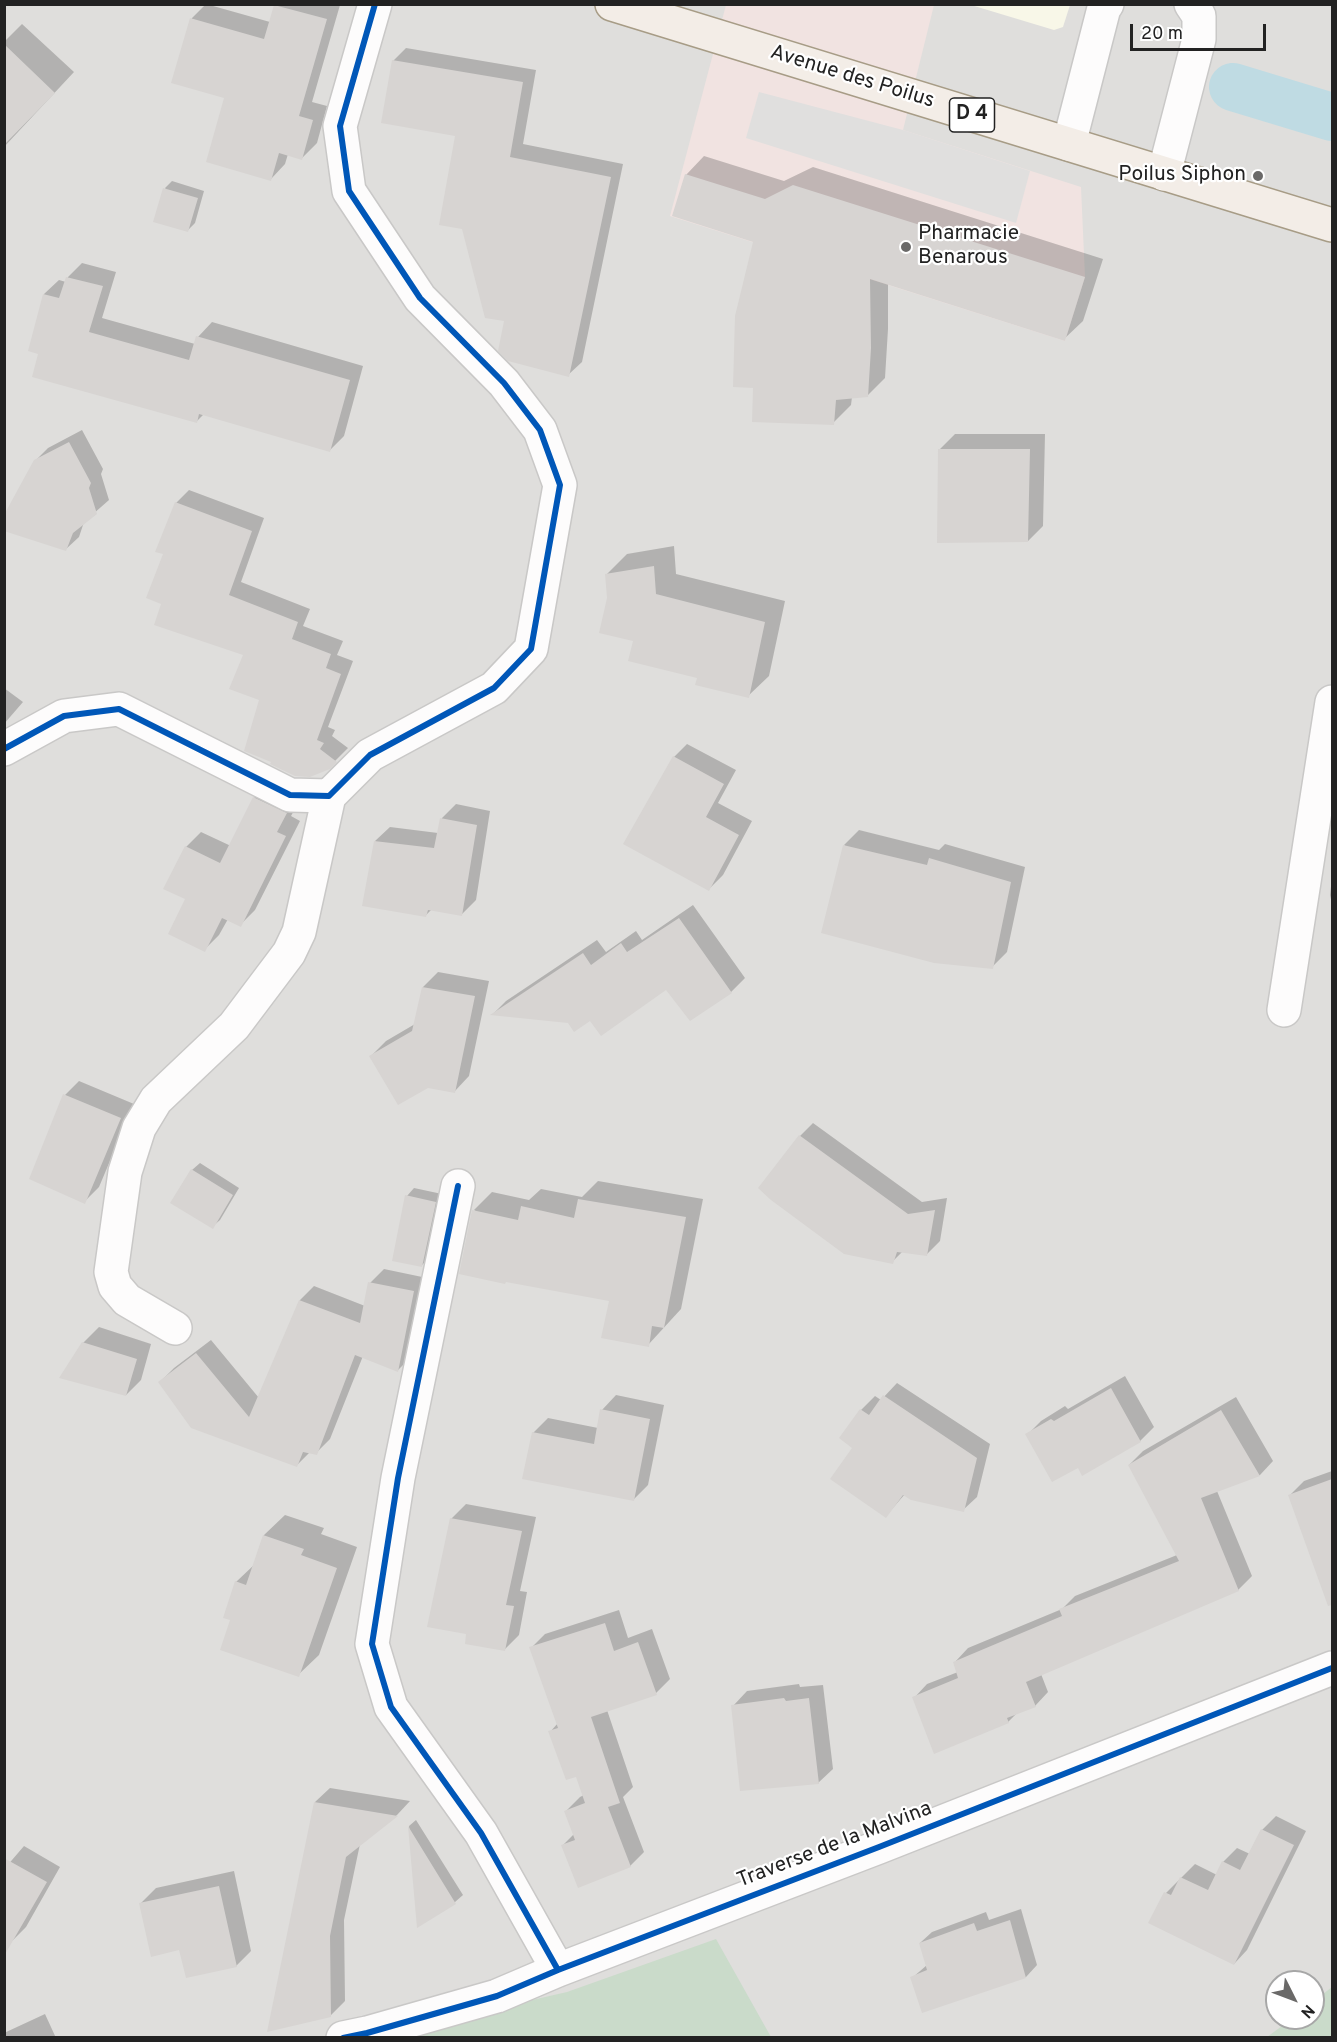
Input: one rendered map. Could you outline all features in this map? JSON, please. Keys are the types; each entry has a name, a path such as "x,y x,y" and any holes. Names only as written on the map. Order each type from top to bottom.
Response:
{"main road":[{"name":"Avenue des Poilus","path":"612,4 1332,225"}],"street":[{"path":"175,1328 127,1300 115,1286 111,1272 125,1172 139,1128 156,1100 234,1026 289,953 299,932 329,796 370,755 494,688 531,649 560,485 540,430 504,383 420,298 349,190 340,126 375,4"},
{"path":"1069,144 1104,6"},
{"path":"1164,174 1199,39 1199,8"},
{"path":"1284,1010 1332,702"},
{"path":"4,749 64,716 119,709 290,795 329,796"},
{"path":"458,1186 398,1478 372,1644 391,1707 481,1833 558,1970"},
{"name":"Traverse de la Malvina","path":"343,2037 367,2033 497,1996 558,1970 868,1851 1332,1668"}],"shaded area":[{"path":"1070,4 1063,27 1054,30 971,5"},
{"path":"5,5 1332,5 1332,2037 5,2038"},
{"path":"726,5 934,5 903,130 1081,187 1085,277 1065,341 670,216"},
{"path":"759,92 903,130 1030,171 1016,223 746,138"}],"green space":[{"path":"716,1939 771,2037 366,2038 567,1992"},
{"path":"1332,1987 1332,2037 1267,2037 1277,2030 1325,2030 1325,1993"}],"building":[{"path":"274,5 327,19 299,116 313,120 302,160 279,153 271,181 206,162 224,98 171,83 190,18 264,39"},
{"path":"4,44 55,93 4,145"},
{"path":"392,60 523,82 510,157 611,177 569,377 508,361 498,351 504,321 485,318 462,229 439,225 455,136 381,123"},
{"path":"685,174 765,199 793,185 1085,277 1065,341 870,279 871,348 868,397 836,400 834,425 752,422 753,388 733,387 735,316 753,242 672,216"},
{"path":"163,188 198,198 188,232 153,222"},
{"path":"66,277 103,286 89,332 189,360 196,336 350,380 330,452 199,414 197,423 32,377 38,354 28,351 43,294 59,298"},
{"path":"69,442 91,483 89,488 97,514 73,533 66,551 4,531 4,515 34,460"},
{"path":"938,449 1030,449 1028,542 937,543"},
{"path":"175,502 252,531 229,595 298,622 292,639 331,654 326,668 341,674 317,740 324,743 320,749 337,762 330,769 310,777 295,776 270,764 271,762 244,751 259,700 229,689 243,655 154,625 161,604 146,598 163,554 155,552"},
{"path":"654,566 656,594 765,622 749,698 695,685 697,678 628,661 633,641 599,633 607,598 605,574"},
{"path":"673,756 724,784 706,817 739,835 709,891 623,844"},
{"path":"253,797 287,813 277,832 286,836 241,927 222,918 205,952 168,934 185,899 163,889 185,846 220,863"},
{"path":"440,818 477,825 462,916 428,910 426,917 362,906 374,841 434,848"},
{"path":"843,845 927,865 929,858 1011,882 993,969 934,963 821,933"},
{"path":"679,918 732,993 690,1021 666,990 601,1036 590,1021 574,1032 568,1023 490,1015 583,953 591,965 621,943 627,952"},
{"path":"422,987 475,996 455,1093 428,1088 398,1105 369,1056 412,1031"},
{"path":"63,1094 121,1118 85,1204 29,1179"},
{"path":"799,1135 908,1214 935,1210 927,1256 897,1252 893,1264 844,1254 758,1188"},
{"path":"191,1169 233,1195 213,1229 170,1203"},
{"path":"405,1195 436,1202 422,1267 392,1261"},
{"path":"578,1199 686,1217 664,1328 652,1326 649,1347 601,1338 609,1301 459,1274 472,1210 518,1220 521,1206 574,1218"},
{"path":"368,1282 414,1291 398,1372 355,1355 317,1455 303,1452 297,1467 191,1428 158,1382 196,1353 249,1417 299,1300 360,1323"},
{"path":"82,1342 137,1359 126,1396 59,1378"},
{"path":"1111,1388 1141,1442 1082,1476 1078,1468 1052,1482 1025,1434 1051,1419 1054,1421"},
{"path":"883,1395 977,1458 964,1512 911,1500 903,1495 886,1518 830,1479 852,1448 839,1438 860,1409 869,1415"},
{"path":"600,1409 650,1419 634,1501 522,1479 532,1432 594,1444"},
{"path":"1221,1410 1260,1476 1201,1498 1239,1591 1026,1682 1036,1707 1007,1718 1009,1723 934,1754 912,1697 958,1678 953,1662 1062,1616 1059,1609 1179,1561 1128,1465"},
{"path":"1332,1479 1332,1605 1328,1606 1288,1495"},
{"path":"450,1518 522,1531 506,1605 514,1606 505,1651 465,1644 466,1634 427,1627"},
{"path":"263,1535 304,1549 301,1555 337,1568 299,1677 220,1650 230,1620 223,1618 235,1581 246,1585"},
{"path":"605,1623 614,1651 638,1642 657,1695 591,1717 620,1803 608,1807 631,1867 578,1888 561,1845 575,1840 564,1811 585,1803 576,1777 566,1780 548,1731 558,1728 529,1647"},
{"path":"784,1698 786,1701 809,1698 819,1784 740,1791 731,1705"},
{"path":"314,1802 398,1816 346,1857 330,1936 331,2017 267,2032"},
{"path":"408,1826 456,1904 417,1928"},
{"path":"1261,1829 1294,1845 1234,1965 1148,1923 1164,1892 1171,1895 1180,1877 1208,1890 1222,1861 1240,1870"},
{"path":"4,1858 47,1882 4,1956"},
{"path":"219,1886 237,1967 186,1978 179,1950 151,1957 139,1903"},
{"path":"1010,1920 1026,1978 922,2013 910,1977 927,1970 919,1943 974,1923 977,1931"}],"waterway":[{"path":"1233,87 1332,117"}],"cycle path":[{"path":"4,749 64,716 119,709 290,795 329,796 370,755 494,688 531,649 560,485 540,430 504,383 420,298 349,191 340,126 375,4"},
{"path":"458,1186 398,1478 372,1644 391,1707 481,1833 558,1970"},
{"path":"343,2038 497,1996 558,1970 879,1847 1332,1668"}],"place":[{"name":"Poilus Siphon","path":"1258,176"},
{"name":"Pharmacie Benarous","path":"906,247"}]}
